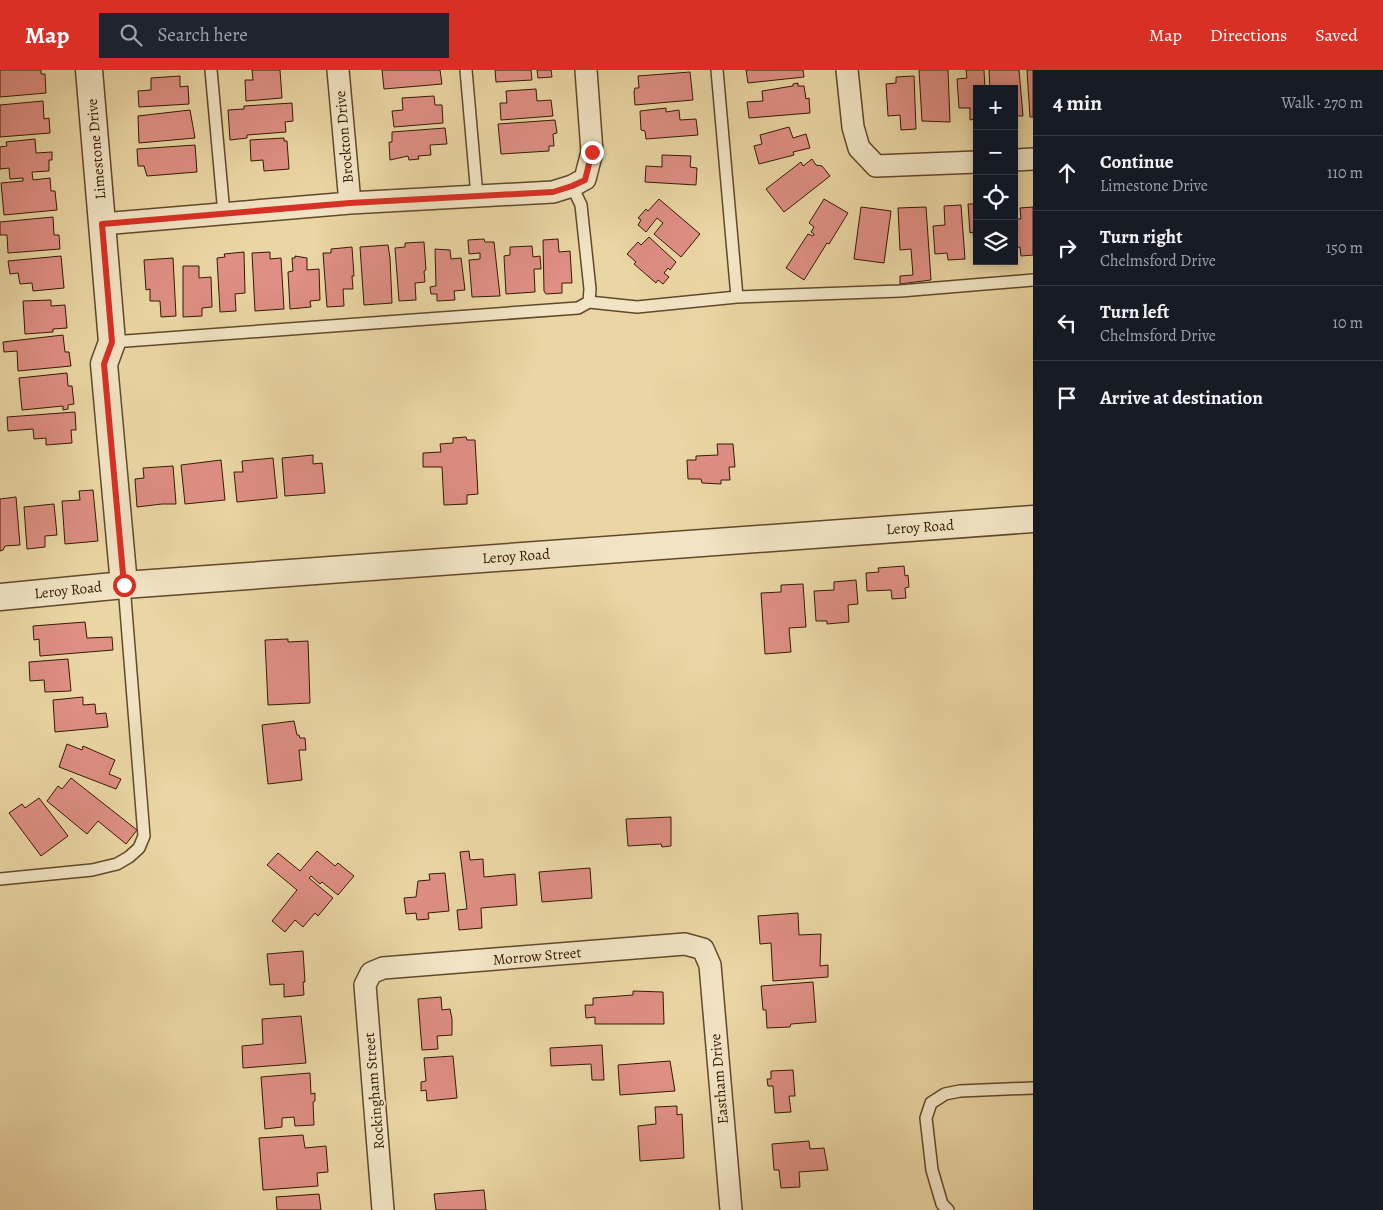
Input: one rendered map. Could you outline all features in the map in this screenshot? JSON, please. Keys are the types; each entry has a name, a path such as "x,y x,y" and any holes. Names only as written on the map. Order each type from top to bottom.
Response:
{"street":[{"name":"Limestone Drive","path":"88,70 112,342 104,364 124,585"},
{"name":"Brockton Drive","path":"338,70 350,203"},
{"path":"102,224 350,203 553,192 572,186 585,180 592,152 586,70"},
{"path":"847,70 852,127 859,148 876,166 973,162"},
{"path":"1018,160 1033,159"},
{"name":"Leroy Road","path":"0,597 124,585 1033,519"},
{"name":"Morrow Street","path":"371,973 383,968 685,944 703,949"},
{"name":"Eastham Drive","path":"703,949 710,964 731,1210"},
{"name":"Rockingham Street","path":"371,973 366,985 384,1210"}],"lane":[{"path":"211,70 224,214"},
{"path":"466,70 477,196"},
{"path":"718,70 737,298"},
{"path":"572,186 581,205 590,289 589,302"},
{"path":"112,342 578,308 589,302 637,307 737,298 900,291 1033,280"},
{"path":"0,879 92,870 117,864 139,848 144,836 124,585"},
{"path":"948,1210 942,1204 932,1170 926,1118 931,1103 945,1094 960,1091 1033,1088"}],"building":[{"path":"0,70 41,70 41,74 45,74 46,93 0,97"},
{"path":"252,70 280,70 282,98 246,101 245,80 253,80"},
{"path":"382,70 440,70 442,84 384,89"},
{"path":"495,70 531,70 532,80 496,82"},
{"path":"537,70 551,70 552,77 538,78"},
{"path":"746,70 803,70 804,77 748,83"},
{"path":"919,70 948,70 950,122 922,121"},
{"path":"966,70 984,70 985,85 973,85 973,119 970,120 970,108 959,108 957,79 967,78"},
{"path":"989,70 1019,70 1023,116 1018,116 1018,85 990,85"},
{"path":"1027,70 1033,70 1033,117 1030,117"},
{"path":"690,72 693,100 635,105 634,92 635,88 639,88 638,76"},
{"path":"180,76 180,87 188,86 189,104 139,107 138,91 151,90 151,78"},
{"path":"914,76 916,129 901,130 900,115 888,116 886,84 896,83 896,77"},
{"path":"798,83 798,86 804,86 806,99 809,98 810,113 749,118 747,102 763,101 762,91 793,86 793,84"},
{"path":"536,89 537,101 551,100 553,116 501,120 500,103 507,103 506,91"},
{"path":"434,96 435,105 442,105 443,123 394,127 392,111 403,110 402,98"},
{"path":"43,101 44,119 49,118 50,133 0,137 0,105"},
{"path":"292,103 293,121 285,122 286,132 247,135 247,138 230,140 228,110 244,109 244,106"},
{"path":"666,108 666,112 679,110 680,120 696,119 698,135 646,139 645,131 641,130 640,111"},
{"path":"190,110 195,138 139,143 138,116"},
{"path":"555,120 557,133 553,134 554,146 549,146 549,151 501,154 498,124"},
{"path":"789,127 793,138 806,134 810,148 793,152 794,155 759,164 754,146 762,144 760,135"},
{"path":"445,128 447,144 430,145 431,155 418,156 419,159 409,160 408,156 390,160 389,142 392,142 392,132"},
{"path":"284,138 284,141 287,141 289,169 264,171 263,160 251,161 250,140"},
{"path":"35,139 36,153 52,152 52,160 49,160 49,171 32,172 33,180 50,178 51,191 55,191 57,210 4,215 1,183 23,181 23,178 10,179 9,168 0,169 0,147 7,146 6,142"},
{"path":"195,145 197,172 147,176 144,166 138,166 137,149"},
{"path":"662,155 691,156 690,167 697,168 696,185 645,182 646,166 662,167"},
{"path":"812,159 816,165 822,166 830,176 784,212 766,189 801,162 803,166"},
{"path":"659,199 700,234 681,257 654,234 663,223 657,218 646,232 638,225 641,220 638,218 646,209 648,211"},
{"path":"824,199 848,213 804,280 786,268 808,234 813,236 814,234 811,232 814,227 809,223"},
{"path":"968,204 973,204 973,232 970,233"},
{"path":"961,205 965,259 948,260 947,253 935,254 933,226 945,225 944,206"},
{"path":"861,207 891,211 884,263 854,259"},
{"path":"926,207 931,280 900,284 900,276 913,275 911,249 900,250 898,208"},
{"path":"1033,207 1033,255 1021,256 1020,247 1018,247 1018,219 1021,219 1020,208"},
{"path":"53,217 54,235 59,235 60,249 8,253 7,235 0,235 0,222"},
{"path":"649,237 676,262 670,270 668,268 664,273 669,277 663,284 658,280 656,283 634,264 636,262 627,254 638,242 641,245"},
{"path":"484,239 485,242 494,242 500,296 472,297 469,260 480,259 480,253 469,254 468,240"},
{"path":"558,239 559,252 570,251 572,283 562,283 562,293 546,294 544,291 543,240"},
{"path":"424,242 425,282 415,283 416,300 399,301 395,248 405,247 405,243"},
{"path":"388,245 392,303 364,305 360,247"},
{"path":"532,246 533,257 540,256 541,269 534,269 535,292 506,294 504,256 510,255 510,247"},
{"path":"352,247 353,289 343,289 344,306 327,307 323,253 331,253 331,249"},
{"path":"435,249 450,250 451,259 461,258 465,290 454,291 455,300 437,301 437,294 431,294 430,287 436,286"},
{"path":"244,252 245,293 235,294 236,311 220,312 217,258 225,257 224,254"},
{"path":"270,252 270,259 281,258 284,309 255,311 252,253"},
{"path":"61,256 64,288 33,291 32,283 20,284 18,273 10,274 8,261"},
{"path":"295,256 307,258 307,270 319,269 320,300 310,301 311,307 290,309 288,272 293,271 292,258 295,258"},
{"path":"173,258 176,316 161,317 160,301 150,301 150,289 146,290 144,260"},
{"path":"183,266 199,266 199,278 211,277 212,307 202,308 202,316 183,317"},
{"path":"51,300 51,306 65,305 67,328 53,329 53,332 25,334 23,301"},
{"path":"63,335 65,352 69,352 71,366 18,371 17,351 4,352 3,342"},
{"path":"67,373 68,386 72,386 74,404 68,405 68,409 63,410 63,406 22,410 19,378"},
{"path":"75,412 76,430 71,430 72,443 46,445 46,438 34,439 33,429 8,431 7,417"},
{"path":"466,437 467,440 475,440 478,494 467,495 467,504 444,505 442,467 423,467 423,453 441,452 440,444 453,443 453,438"},
{"path":"717,444 733,444 735,467 729,467 730,480 721,480 721,484 702,483 701,479 688,479 687,460 696,460 696,456 718,455"},
{"path":"313,455 313,464 322,463 325,493 285,496 282,458"},
{"path":"273,458 277,498 237,502 234,472 243,472 242,461"},
{"path":"221,460 225,500 185,504 181,465"},
{"path":"173,466 176,504 137,507 135,479 144,478 143,468"},
{"path":"93,490 98,541 65,544 62,501 80,500 79,491"},
{"path":"16,497 20,545 5,546 0,551 0,499"},
{"path":"54,504 57,535 45,536 45,547 27,549 24,507"},
{"path":"904,566 905,576 908,575 909,587 905,588 906,598 892,599 891,590 867,591 866,573 879,572 878,568"},
{"path":"856,580 858,604 848,605 849,622 827,624 827,621 816,621 814,591 834,590 834,582"},
{"path":"803,584 806,627 789,628 791,652 765,654 761,593 781,592 781,585"},
{"path":"85,622 87,638 112,637 113,650 40,656 39,639 34,640 33,626"},
{"path":"288,639 288,642 308,641 310,703 268,705 265,640"},
{"path":"68,659 71,691 45,692 44,680 30,681 29,662"},
{"path":"83,697 83,705 95,704 96,714 106,713 108,727 55,732 53,700"},
{"path":"294,721 297,735 300,738 305,738 306,750 299,750 302,780 268,784 262,725"},
{"path":"67,744 82,750 83,746 115,760 109,774 121,779 116,789 59,767"},
{"path":"71,778 137,830 126,844 98,821 87,834 47,801 58,786 62,789"},
{"path":"39,798 68,836 41,856 9,813 22,804 25,808"},
{"path":"671,817 671,846 662,847 661,844 628,846 626,819"},
{"path":"317,851 335,866 338,863 354,876 338,895 311,876 309,878 333,898 318,916 315,913 303,927 295,920 285,932 272,921 297,890 267,865 278,853 300,871"},
{"path":"469,851 470,860 483,859 484,877 515,874 517,905 481,908 482,928 459,930 457,910 467,909 460,852"},
{"path":"590,868 592,898 542,902 539,872"},
{"path":"445,873 449,911 428,913 429,919 417,920 416,913 406,914 404,898 416,897 418,881 430,880 429,874"},
{"path":"798,913 799,935 821,934 820,966 828,965 828,977 773,981 771,943 760,944 758,916"},
{"path":"303,951 304,995 284,997 284,984 270,985 267,954"},
{"path":"813,982 816,1022 791,1024 790,1027 767,1028 766,1010 763,1010 761,986"},
{"path":"633,991 663,992 664,1024 595,1024 595,1017 586,1018 585,1005 593,1005 593,998 633,995"},
{"path":"441,997 442,1010 450,1009 452,1035 437,1036 438,1049 422,1050 418,999"},
{"path":"301,1016 306,1063 243,1068 242,1046 263,1044 262,1019"},
{"path":"602,1045 604,1080 592,1080 591,1064 551,1066 550,1048"},
{"path":"453,1056 457,1098 427,1101 426,1090 421,1091 421,1082 426,1081 424,1058"},
{"path":"670,1061 675,1091 620,1095 618,1065"},
{"path":"793,1070 795,1096 789,1096 791,1112 775,1113 773,1086 768,1086 767,1079 771,1079 771,1071"},
{"path":"310,1073 311,1094 315,1093 315,1101 313,1102 314,1125 295,1126 294,1117 282,1118 282,1127 265,1129 261,1077"},
{"path":"677,1106 677,1115 682,1114 684,1158 640,1161 638,1126 656,1124 655,1107"},
{"path":"303,1135 305,1148 326,1146 328,1172 317,1173 318,1186 263,1190 259,1138"},
{"path":"809,1141 810,1149 824,1148 828,1170 799,1172 800,1187 781,1188 779,1170 774,1170 772,1144"},
{"path":"484,1190 486,1210 436,1210 434,1194"},
{"path":"319,1194 321,1210 277,1210 276,1197"}],"route":[{"path":"124,585 104,364 112,342 102,224 350,203 553,192 585,180 592,152"}]}
